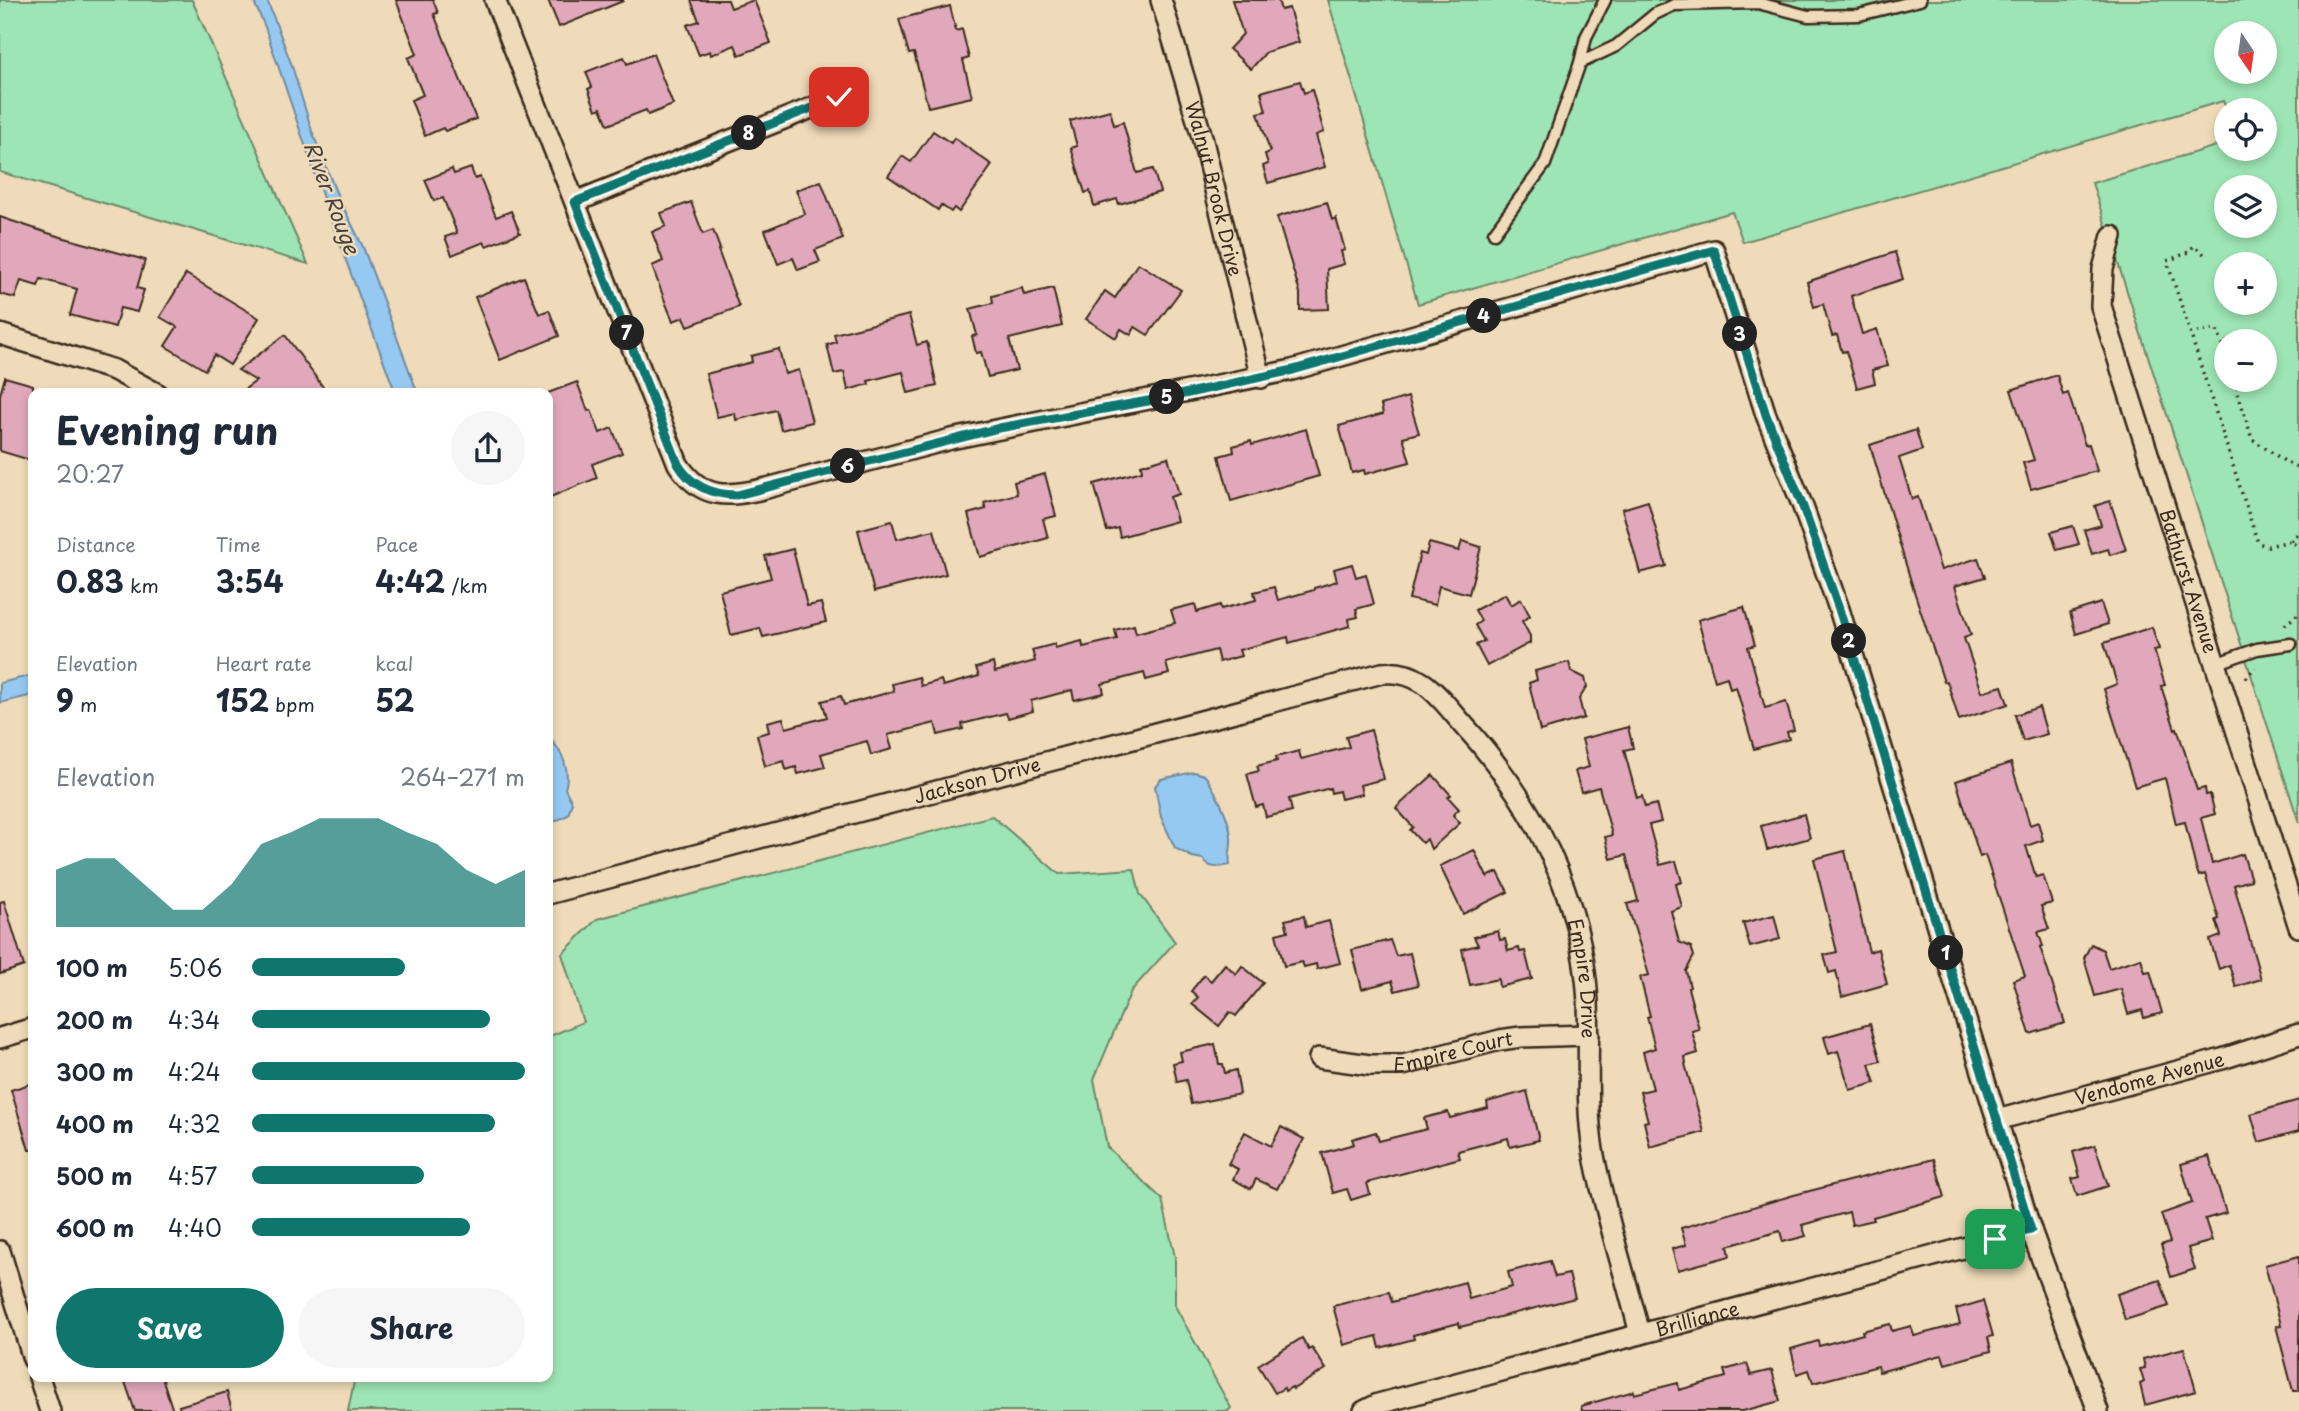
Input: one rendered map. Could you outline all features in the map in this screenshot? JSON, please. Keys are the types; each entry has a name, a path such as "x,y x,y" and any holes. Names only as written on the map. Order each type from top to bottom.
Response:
{"street":[{"path":"495,0 678,464 686,476 707,491 723,495 737,495 963,436 1261,378 1338,359 1714,250 1766,415 1803,507 1839,609 2031,1230 2098,1411"},
{"name":"Walnut Brook Drive","path":"1161,0 1202,137 1261,378"},
{"path":"575,202 839,97"},
{"name":"Bathurst Avenue","path":"2112,236 2103,269 2101,306 2299,927"},
{"path":"0,334 114,370 148,388"},
{"name":"Jackson Drive","path":"553,893 1370,676 1394,672 1406,674"},
{"name":"Empire Drive","path":"1406,674 1420,679 1499,766 1523,800 1555,862 1574,918 1587,991 1589,1114 1593,1148 1640,1334"},
{"path":"0,1038 28,1030"},
{"name":"Vendome Avenue","path":"1997,1120 2222,1059 2299,1034"},
{"name":"Empire Court","path":"1319,1058 1370,1065 1403,1065 1500,1040 1589,1035"},
{"name":"Brilliance","path":"1364,1411 1378,1404 2031,1230"},
{"path":"0,1251 28,1343"},
{"path":"41,1382 50,1411"}],"lane":[{"path":"1494,233 1545,164 1580,63 1586,37 1605,0"},
{"path":"1580,63 1616,46 1671,2 1758,3 1808,16 1859,15 1920,0"},
{"path":"2215,664 2258,649 2291,643"}],"path":[{"path":"2204,254 2194,246 2187,253 2168,261 2259,543 2267,546 2291,541 2299,531"},
{"path":"2190,333 2207,328 2216,329"},
{"path":"2238,392 2252,439 2299,468"},
{"path":"2291,541 2299,548"},
{"path":"2285,625 2299,613"}],"green space":[{"path":"0,0 192,0 308,264 0,172"},
{"path":"1328,0 2299,0 2299,823 2092,183 2214,147 2214,161 2277,161 2277,98 2214,98 2214,104 1743,242 1732,212 1418,304"},
{"path":"992,816 1059,874 1134,869 1140,894 1175,942 1131,991 1094,1079 1107,1147 1162,1199 1175,1257 1175,1306 1231,1408 1228,1411 348,1411 354,1382 553,1382 553,1035 583,1022 562,954 597,919"}],"water":[{"name":"River Rouge","path":"253,0 267,0 291,63 312,131 336,192 363,247 416,388 394,388 327,210 265,27"},
{"path":"28,676 28,696 0,703 0,683"},
{"path":"553,743 566,768 565,789 572,802 568,815 553,822"},
{"path":"1194,772 1207,778 1225,814 1231,836 1230,865 1212,866 1203,859 1192,857 1175,848 1161,817 1155,786 1161,779"}],"building":[{"path":"396,0 433,0 438,13 434,14 476,119 425,136 411,100 423,95 408,58 417,54"},
{"path":"548,0 623,0 623,1 559,27"},
{"path":"691,0 728,0 731,8 754,0 771,43 739,55 735,45 711,55 710,51 699,55 687,25 699,21"},
{"path":"1232,0 1278,0 1281,10 1289,8 1299,42 1266,52 1251,69 1229,49 1243,34"},
{"path":"950,6 956,31 962,29 969,58 963,60 972,97 928,107 914,53 909,54 899,19"},
{"path":"653,54 673,105 648,115 646,110 608,125 601,108 596,110 588,89 592,87 586,72 624,57 627,64"},
{"path":"1300,81 1304,93 1312,90 1324,132 1316,135 1325,167 1268,183 1263,166 1268,164 1265,154 1270,152 1258,113 1266,111 1261,92"},
{"path":"1110,110 1114,125 1123,122 1137,173 1153,169 1160,192 1119,204 1117,199 1094,206 1090,191 1085,193 1071,148 1077,146 1070,121"},
{"path":"933,131 951,143 954,138 992,165 959,212 954,208 951,212 941,205 938,210 888,176 902,156 911,162"},
{"path":"471,168 475,179 480,177 496,217 511,211 520,233 486,246 484,242 452,255 445,237 457,233 443,198 434,201 425,180 452,169 454,174"},
{"path":"821,181 843,239 815,250 820,262 798,270 793,258 778,264 765,230 805,214 796,190"},
{"path":"691,202 703,234 713,230 739,307 688,326 684,317 673,321 666,304 652,266 663,261 652,232 666,226 661,213"},
{"path":"1327,202 1332,220 1336,218 1345,250 1341,251 1344,264 1327,269 1329,309 1300,310 1300,293 1277,217"},
{"path":"0,217 145,260 137,288 144,290 137,312 120,308 115,327 70,315 77,289 41,279 38,286 21,281 15,298 0,294"},
{"path":"1895,252 1903,279 1851,296 1862,334 1877,329 1888,366 1872,370 1875,383 1857,388 1846,351 1842,352 1837,335 1832,336 1823,304 1814,307 1807,282"},
{"path":"1138,263 1181,290 1148,335 1135,327 1131,335 1121,329 1116,338 1086,319 1105,291 1115,298"},
{"path":"186,274 259,318 230,365 214,355 205,370 165,346 177,327 160,317"},
{"path":"524,277 539,314 549,310 559,336 500,360 475,297"},
{"path":"1022,288 1024,295 1053,288 1062,326 1009,339 1017,370 988,377 981,352 976,353 972,336 977,335 970,309 993,303 992,296"},
{"path":"909,315 917,345 927,342 937,386 908,393 903,372 868,381 869,384 848,390 844,372 834,374 827,345 836,342 834,334"},
{"path":"285,335 324,388 246,388 256,381 238,370"},
{"path":"779,349 785,374 799,370 812,422 781,430 776,410 736,420 735,413 717,417 706,374 752,362 751,356"},
{"path":"2057,375 2063,395 2068,393 2085,445 2089,444 2097,471 2031,489 2023,463 2034,460 2011,390"},
{"path":"5,377 33,385 33,388 28,388 28,459 0,451 0,395"},
{"path":"577,382 600,433 612,428 622,453 592,464 597,478 553,496 553,391"},
{"path":"1408,397 1419,433 1403,437 1410,462 1365,474 1364,470 1352,473 1339,426 1383,414 1381,405"},
{"path":"1306,429 1319,476 1231,501 1219,456 1234,452 1233,446 1251,441 1252,445"},
{"path":"1916,430 1922,450 1899,458 1912,499 1918,497 1941,570 1978,558 1985,577 1955,586 1971,635 1964,638 1982,692 2002,686 2008,704 1959,720 1913,588 1870,445"},
{"path":"1168,457 1179,494 1170,497 1177,521 1120,537 1118,528 1107,531 1094,484 1142,471 1141,465"},
{"path":"1045,474 1056,516 1043,519 1048,538 980,557 968,514 986,509 984,503 1017,494 1014,482"},
{"path":"1648,501 1666,566 1640,573 1622,509"},
{"path":"2110,501 2126,550 2110,555 2108,549 2092,554 2084,530 2101,525 2095,506"},
{"path":"892,521 897,539 934,530 946,574 874,592 858,530"},
{"path":"2073,526 2079,544 2057,550 2051,532"},
{"path":"1462,541 1481,547 1469,594 1439,586 1435,605 1409,599 1420,553 1426,555 1429,543 1459,551"},
{"path":"793,549 807,606 821,603 826,622 763,637 760,628 731,635 720,591 771,578 765,556"},
{"path":"1352,564 1356,577 1366,574 1374,604 1356,609 1358,617 1349,619 1350,626 1289,643 1288,637 1239,650 1241,656 1219,662 1216,650 1166,663 1169,674 1146,680 1144,673 1102,684 1104,693 1074,700 1072,690 1031,701 1033,711 1008,718 1006,713 962,724 963,729 938,735 935,723 888,735 892,749 871,755 867,741 821,754 825,767 798,774 796,767 786,770 784,761 765,766 757,735 769,732 767,722 783,718 786,728 827,717 822,701 841,696 844,705 894,691 892,684 919,677 921,686 941,680 943,686 979,676 976,668 993,663 995,672 1035,661 1032,650 1055,644 1055,648 1082,641 1083,647 1117,639 1115,630 1134,625 1136,633 1175,623 1171,610 1195,604 1197,612 1220,605 1221,609 1256,600 1254,592 1274,587 1278,600 1337,581 1334,569"},
{"path":"1505,594 1511,605 1521,599 1530,616 1522,621 1530,636 1530,643 1487,666 1476,645 1484,641 1475,625 1481,621 1475,610"},
{"path":"2101,603 2108,624 2076,634 2070,613"},
{"path":"1744,607 1755,645 1748,647 1765,708 1786,702 1794,730 1787,732 1789,739 1754,749 1736,687 1730,689 1727,677 1715,681 1698,620"},
{"path":"2152,627 2159,649 2154,650 2165,685 2161,686 2175,729 2177,728 2197,790 2205,788 2206,795 2210,794 2215,814 2201,818 2212,864 2243,854 2251,880 2234,885 2261,979 2236,987 2229,965 2219,969 2210,940 2221,936 2216,920 2219,919 2205,874 2199,876 2195,865 2185,822 2176,824 2165,778 2135,787 2104,689 2117,684 2104,643"},
{"path":"1569,662 1571,671 1585,678 1587,687 1579,699 1584,718 1540,731 1529,683 1537,680 1535,671"},
{"path":"2039,707 2047,734 2023,741 2015,715"},
{"path":"1628,727 1633,748 1624,750 1637,798 1642,796 1645,807 1656,804 1661,822 1649,825 1660,865 1676,861 1682,882 1676,884 1682,907 1671,911 1679,942 1691,947 1694,956 1686,971 1699,1029 1692,1031 1698,1053 1685,1057 1685,1064 1704,1132 1650,1147 1644,1122 1648,1121 1640,1092 1653,1089 1643,1052 1655,1048 1640,977 1649,975 1627,904 1638,901 1626,855 1611,859 1605,837 1612,835 1599,787 1581,792 1575,771 1589,767 1582,739"},
{"path":"1371,730 1384,779 1360,785 1362,794 1341,799 1339,791 1331,793 1330,788 1289,799 1292,811 1266,817 1263,805 1256,807 1247,774 1259,771 1257,766 1299,751 1301,759 1349,747 1346,737"},
{"path":"2011,763 2030,825 2038,822 2043,840 2026,846 2036,877 2043,875 2052,903 2041,906 2049,929 2038,932 2043,946 2040,947 2065,1023 2030,1034 2013,980 2025,976 1985,855 1980,857 1956,781"},
{"path":"1433,775 1451,795 1448,797 1459,809 1453,815 1460,823 1431,849 1427,839 1422,843 1410,830 1413,827 1396,808"},
{"path":"1804,814 1810,838 1767,850 1761,826"},
{"path":"1474,850 1487,877 1498,872 1508,892 1463,914 1440,866"},
{"path":"1845,851 1869,952 1878,949 1887,984 1842,997 1836,971 1829,973 1824,955 1837,952 1814,859"},
{"path":"4,901 24,966 0,974 0,902"},
{"path":"1774,915 1780,939 1750,947 1743,923"},
{"path":"1304,916 1306,927 1329,921 1340,963 1317,969 1316,964 1304,967 1302,962 1284,966 1276,934 1288,931 1285,920"},
{"path":"1498,931 1500,940 1505,939 1508,951 1519,948 1520,952 1525,951 1532,979 1499,987 1498,979 1470,985 1462,949 1478,945 1474,937"},
{"path":"1390,940 1396,956 1410,953 1418,985 1395,991 1392,981 1362,989 1352,950"},
{"path":"2091,944 2103,950 2109,968 2141,958 2145,972 2150,971 2162,1013 2144,1018 2142,1010 2128,1014 2121,989 2095,996 2084,958"},
{"path":"1225,964 1236,974 1242,966 1263,983 1236,1016 1230,1012 1219,1026 1192,1004 1198,997 1191,991 1204,975 1211,981"},
{"path":"1870,1024 1881,1061 1869,1064 1875,1083 1850,1090 1838,1051 1829,1054 1824,1037"},
{"path":"1215,1044 1219,1064 1223,1064 1225,1073 1236,1070 1240,1094 1191,1104 1186,1080 1177,1082 1173,1063 1182,1061 1180,1052"},
{"path":"28,1085 28,1147 11,1090"},
{"path":"1527,1091 1539,1140 1510,1147 1508,1138 1458,1151 1460,1158 1367,1183 1370,1194 1351,1200 1347,1189 1333,1193 1322,1153 1354,1144 1352,1139 1376,1132 1379,1141 1427,1129 1424,1118 1448,1112 1450,1118 1488,1108 1487,1102"},
{"path":"2299,1100 2299,1131 2259,1142 2251,1114"},
{"path":"1281,1127 1304,1139 1277,1189 1256,1179 1251,1189 1233,1179 1238,1169 1228,1164 1245,1132 1271,1146"},
{"path":"2095,1145 2108,1186 2077,1196 2072,1179 2080,1177 2073,1152"},
{"path":"2209,1156 2226,1213 2205,1219 2212,1241 2188,1248 2195,1269 2171,1277 2161,1245 2170,1242 2161,1214 2192,1203 2181,1164"},
{"path":"1934,1159 1945,1197 1852,1225 1849,1212 1802,1225 1806,1236 1783,1242 1780,1231 1728,1246 1730,1256 1678,1270 1672,1249 1686,1245 1681,1228 1794,1195"},
{"path":"2299,1256 2299,1391 2293,1391 2276,1326 2281,1325 2265,1265"},
{"path":"1550,1261 1555,1277 1569,1274 1575,1298 1460,1327 1459,1323 1413,1335 1414,1339 1380,1348 1377,1336 1344,1345 1333,1306 1389,1292 1392,1302 1465,1282 1469,1299 1512,1287 1508,1272"},
{"path":"2160,1280 2169,1306 2125,1320 2117,1294"},
{"path":"1983,1301 1993,1336 1988,1337 1991,1351 1945,1364 1942,1355 1879,1372 1878,1366 1813,1383 1809,1370 1797,1374 1791,1349 1818,1341 1819,1346 1890,1324 1892,1331 1911,1326 1914,1336 1960,1324 1956,1309"},
{"path":"1302,1338 1326,1369 1293,1389 1292,1387 1285,1391 1284,1388 1275,1393 1258,1365"},
{"path":"2184,1348 2196,1391 2145,1405 2140,1384 2144,1382 2140,1369 2145,1368 2143,1359"},
{"path":"1747,1364 1751,1375 1772,1370 1780,1401 1743,1411 1582,1411 1581,1406 1634,1391 1634,1394 1678,1383 1679,1390 1726,1377 1724,1370"},
{"path":"125,1382 164,1382 173,1411 135,1411"},
{"path":"227,1392 232,1411 180,1411 179,1406"}],"route":[{"path":"839,97 575,202 678,464 693,483 707,491 737,495 999,428 1261,378 1338,359 1714,250 1766,415 1803,507 1839,609 2031,1230 1995,1239"}]}
